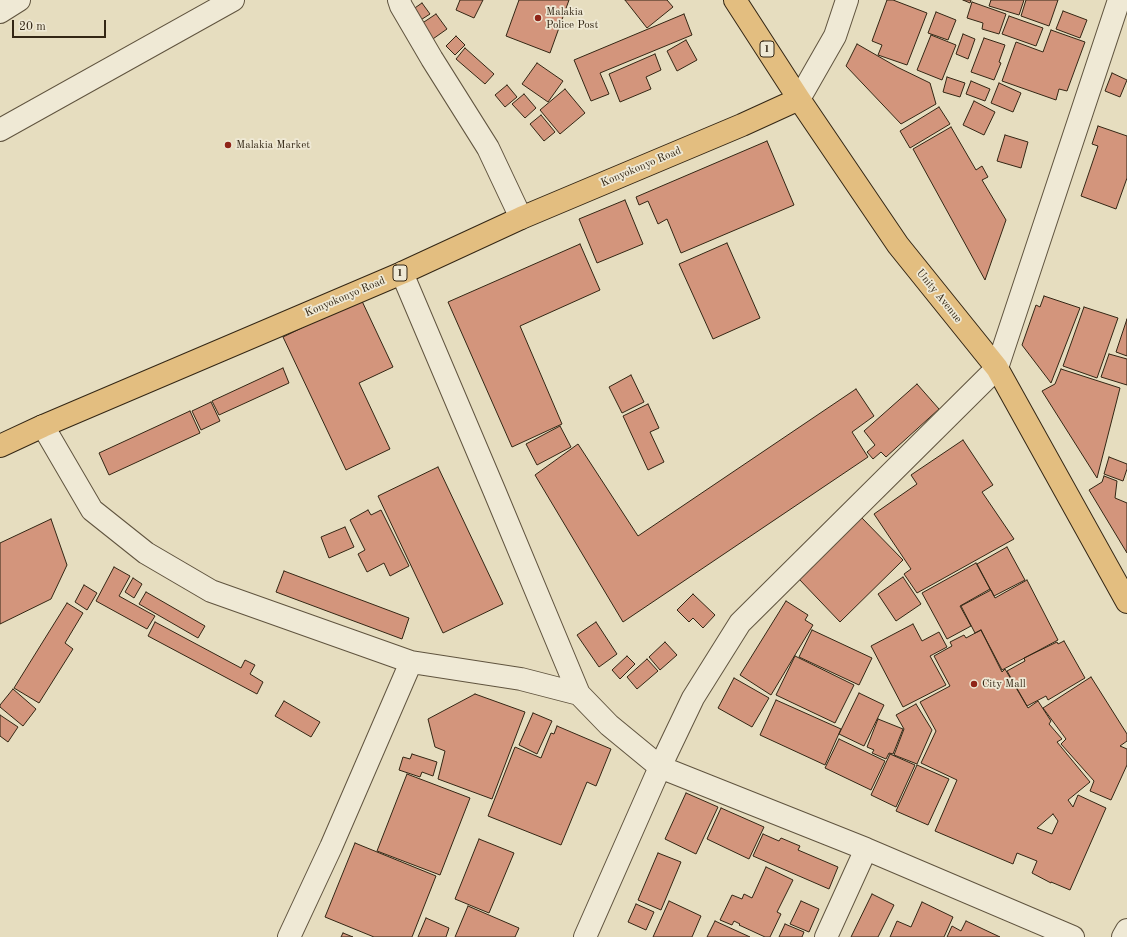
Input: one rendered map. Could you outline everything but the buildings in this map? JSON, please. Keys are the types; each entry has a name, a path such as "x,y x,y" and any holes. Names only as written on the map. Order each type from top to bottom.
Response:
{"main road":[{"name":"Unity Avenue","path":"735,0 798,99 898,245 996,368 1127,602"},
{"name":"Konyokonyo Road","path":"0,446 43,426 402,273 521,218 734,128 798,99"}],"street":[{"path":"0,12 19,0"},
{"path":"0,130 233,0"},
{"path":"398,0 432,59 488,148 521,218"},
{"path":"798,99 835,36 848,0"},
{"path":"585,937 660,767 693,698 740,623 996,368 1119,0"},
{"path":"402,273 579,694 608,725 660,767 866,849 1074,937"},
{"path":"43,426 92,510 146,554 211,591 411,662 521,679 579,694"},
{"path":"289,937 331,847 411,662"},
{"path":"826,937 866,849"},
{"path":"1123,937 1127,930"}],"place":[{"name":"Malakia Police Post","path":"538,18"},
{"name":"Malakia Market","path":"228,145"},
{"name":"City Mall","path":"974,684"}]}
